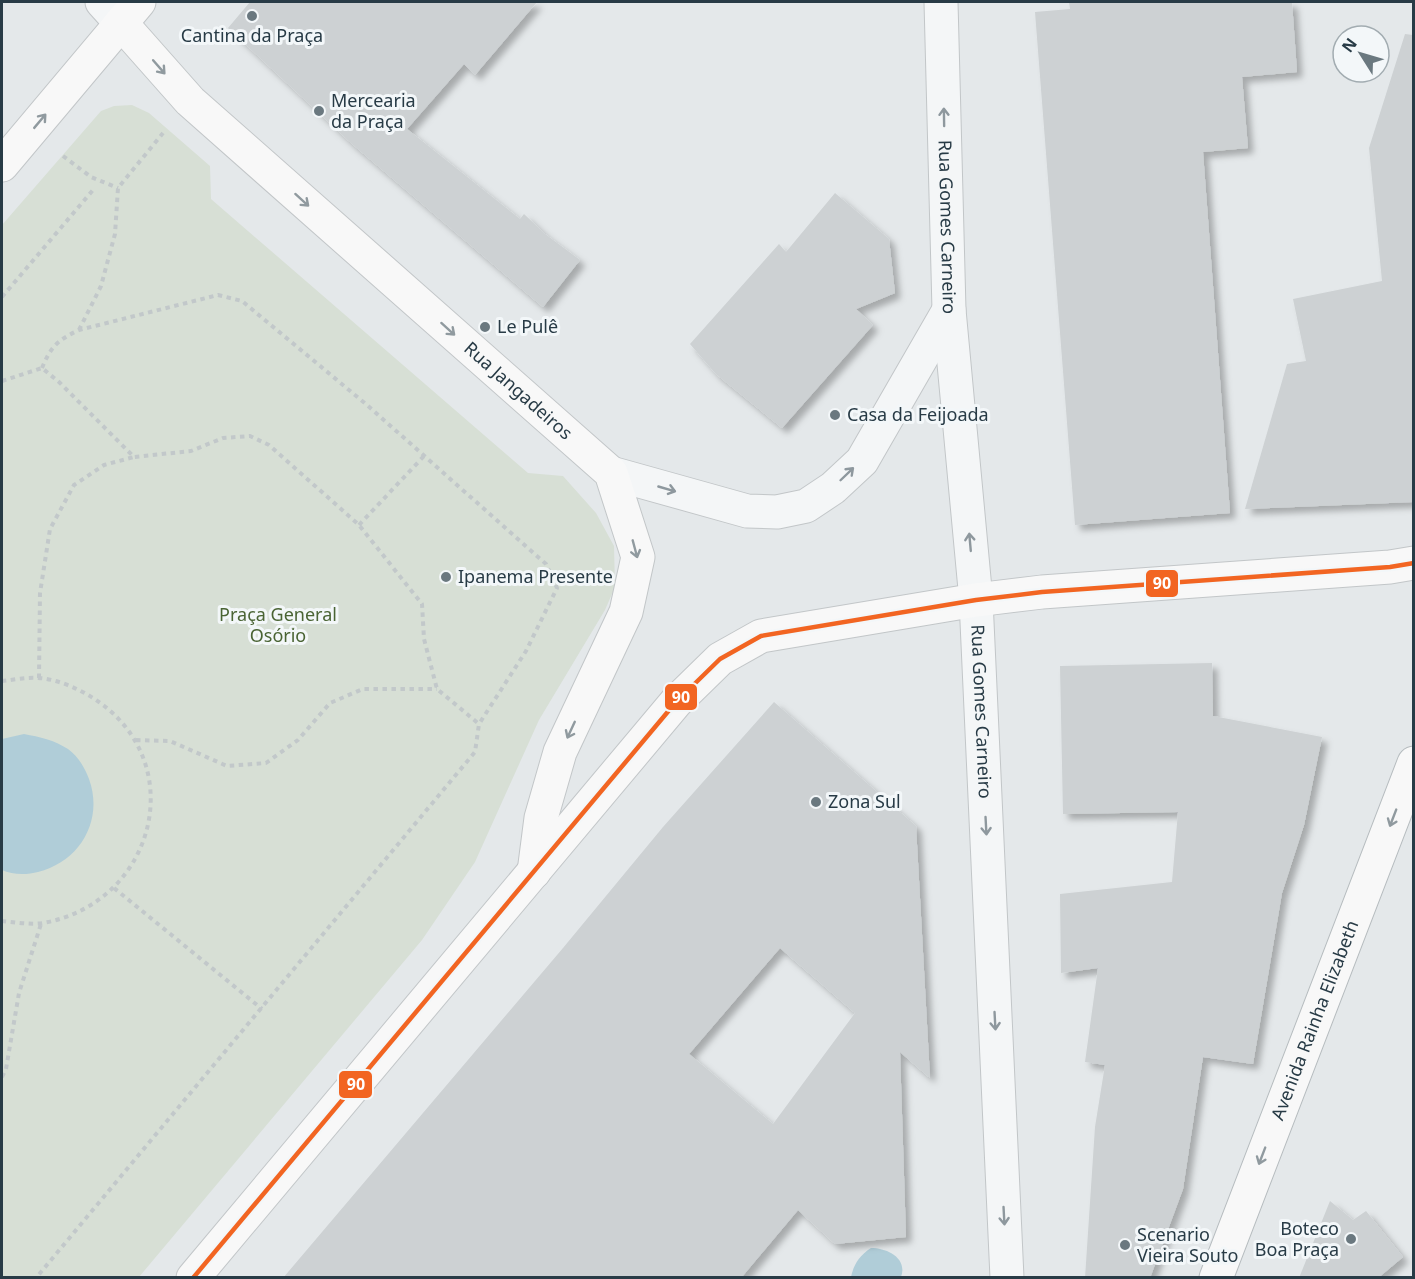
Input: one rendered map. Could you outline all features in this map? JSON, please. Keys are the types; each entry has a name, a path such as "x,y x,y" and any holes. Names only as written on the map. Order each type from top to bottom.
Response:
{"main road":[{"name":"Rua Jangadeiros","path":"121,9 190,101 611,473"},
{"path":"2,165 33,129 121,9"},
{"path":"534,872 541,818 560,752 626,612 638,557 611,473"},
{"path":"193,1278 676,702 720,659 761,636 976,600 1042,592 1390,567 1413,563"},
{"name":"Avenida Rainha Elizabeth","path":"1216,1278 1413,763"}],"street":[{"name":"Rua Gomes Carneiro","path":"941,2 949,310 976,600 1007,1278"},
{"name":"Rua Jangadeiros","path":"611,473 747,511 777,512 806,506 833,488 862,460 949,310"}],"path":[{"path":"79,330 101,286 115,234 118,188 190,101"},
{"path":"33,129 62,156 91,177 118,188"},
{"path":"2,297 93,190"},
{"path":"2,381 42,368 49,352 61,339 79,330 218,295 242,301 424,456 546,564 557,588 526,651 479,723 475,752 36,1278"},
{"path":"42,368 134,457"},
{"path":"39,678 40,593 50,529 74,485 104,465 134,457 191,451 223,438 250,436 269,445 359,525 422,604 424,639 437,689 479,723"},
{"path":"359,525 424,456"},
{"path":"2,681 39,678 77,688 111,709 136,740 149,778 150,817 138,855 114,888 81,912 41,924 2,921"},
{"path":"136,740 170,741 227,766 266,763 298,740 330,703 363,688 437,689"},
{"path":"114,888 262,1009"},
{"path":"2,1077 6,1069 20,993 41,924"}],"green space":[{"name":"Praça General Osório","path":"132,105 149,113 210,166 211,199 528,473 563,476 596,513 614,546 615,587 605,610 539,720 475,862 422,940 139,1277 2,1277 2,225 101,111 114,106"}],"water":[{"path":"24,734 57,743 75,755 89,779 93,794 91,824 77,849 53,867 29,874 2,870 2,739"},
{"path":"871,1248 895,1255 902,1264 901,1277 851,1277 858,1261"}],"building":[{"path":"250,2 537,2 475,75 464,64 407,129 520,219 524,214 545,234 580,260 543,307 351,143 228,28"},
{"path":"1069,2 1292,2 1297,72 1242,77 1248,148 1203,152 1230,513 1075,525 1035,12 1070,9"},
{"path":"1405,34 1413,35 1413,502 1245,509 1287,364 1306,361 1293,299 1382,281 1369,148"},
{"path":"835,193 889,239 895,293 856,309 873,325 782,428 716,374 690,344 779,244 786,252"},
{"path":"1212,663 1213,716 1322,737 1304,825 1282,893 1253,1064 1203,1057 1183,1189 1150,1278 1085,1278 1095,1127 1105,1065 1085,1062 1098,968 1061,973 1060,894 1172,882 1178,812 1063,814 1060,666"},
{"path":"774,702 916,826 930,1078 900,1052 906,1237 835,1244 798,1210 741,1278 283,1278 563,948 663,827","holes":["780,948 855,1013 773,1124 689,1054"]},
{"name":"Boteco Boa Praça","path":"1330,1201 1353,1220 1366,1211 1403,1257 1378,1278 1299,1278"}],"transit line":[{"name":"90","path":"193,1278 676,702 720,659 761,636 976,600 1042,592 1390,567 1414,563"}],"place":[{"name":"Cantina da Praça","path":"252,16"},
{"name":"Mercearia da Praça","path":"319,111"},
{"name":"Le Pulê","path":"485,327"},
{"name":"Casa da Feijoada","path":"835,415"},
{"name":"Ipanema Presente","path":"446,577"},
{"name":"Zona Sul","path":"816,802"},
{"name":"Boteco Boa Praça","path":"1351,1239"},
{"name":"Scenario Vieira Souto","path":"1125,1245"}]}
